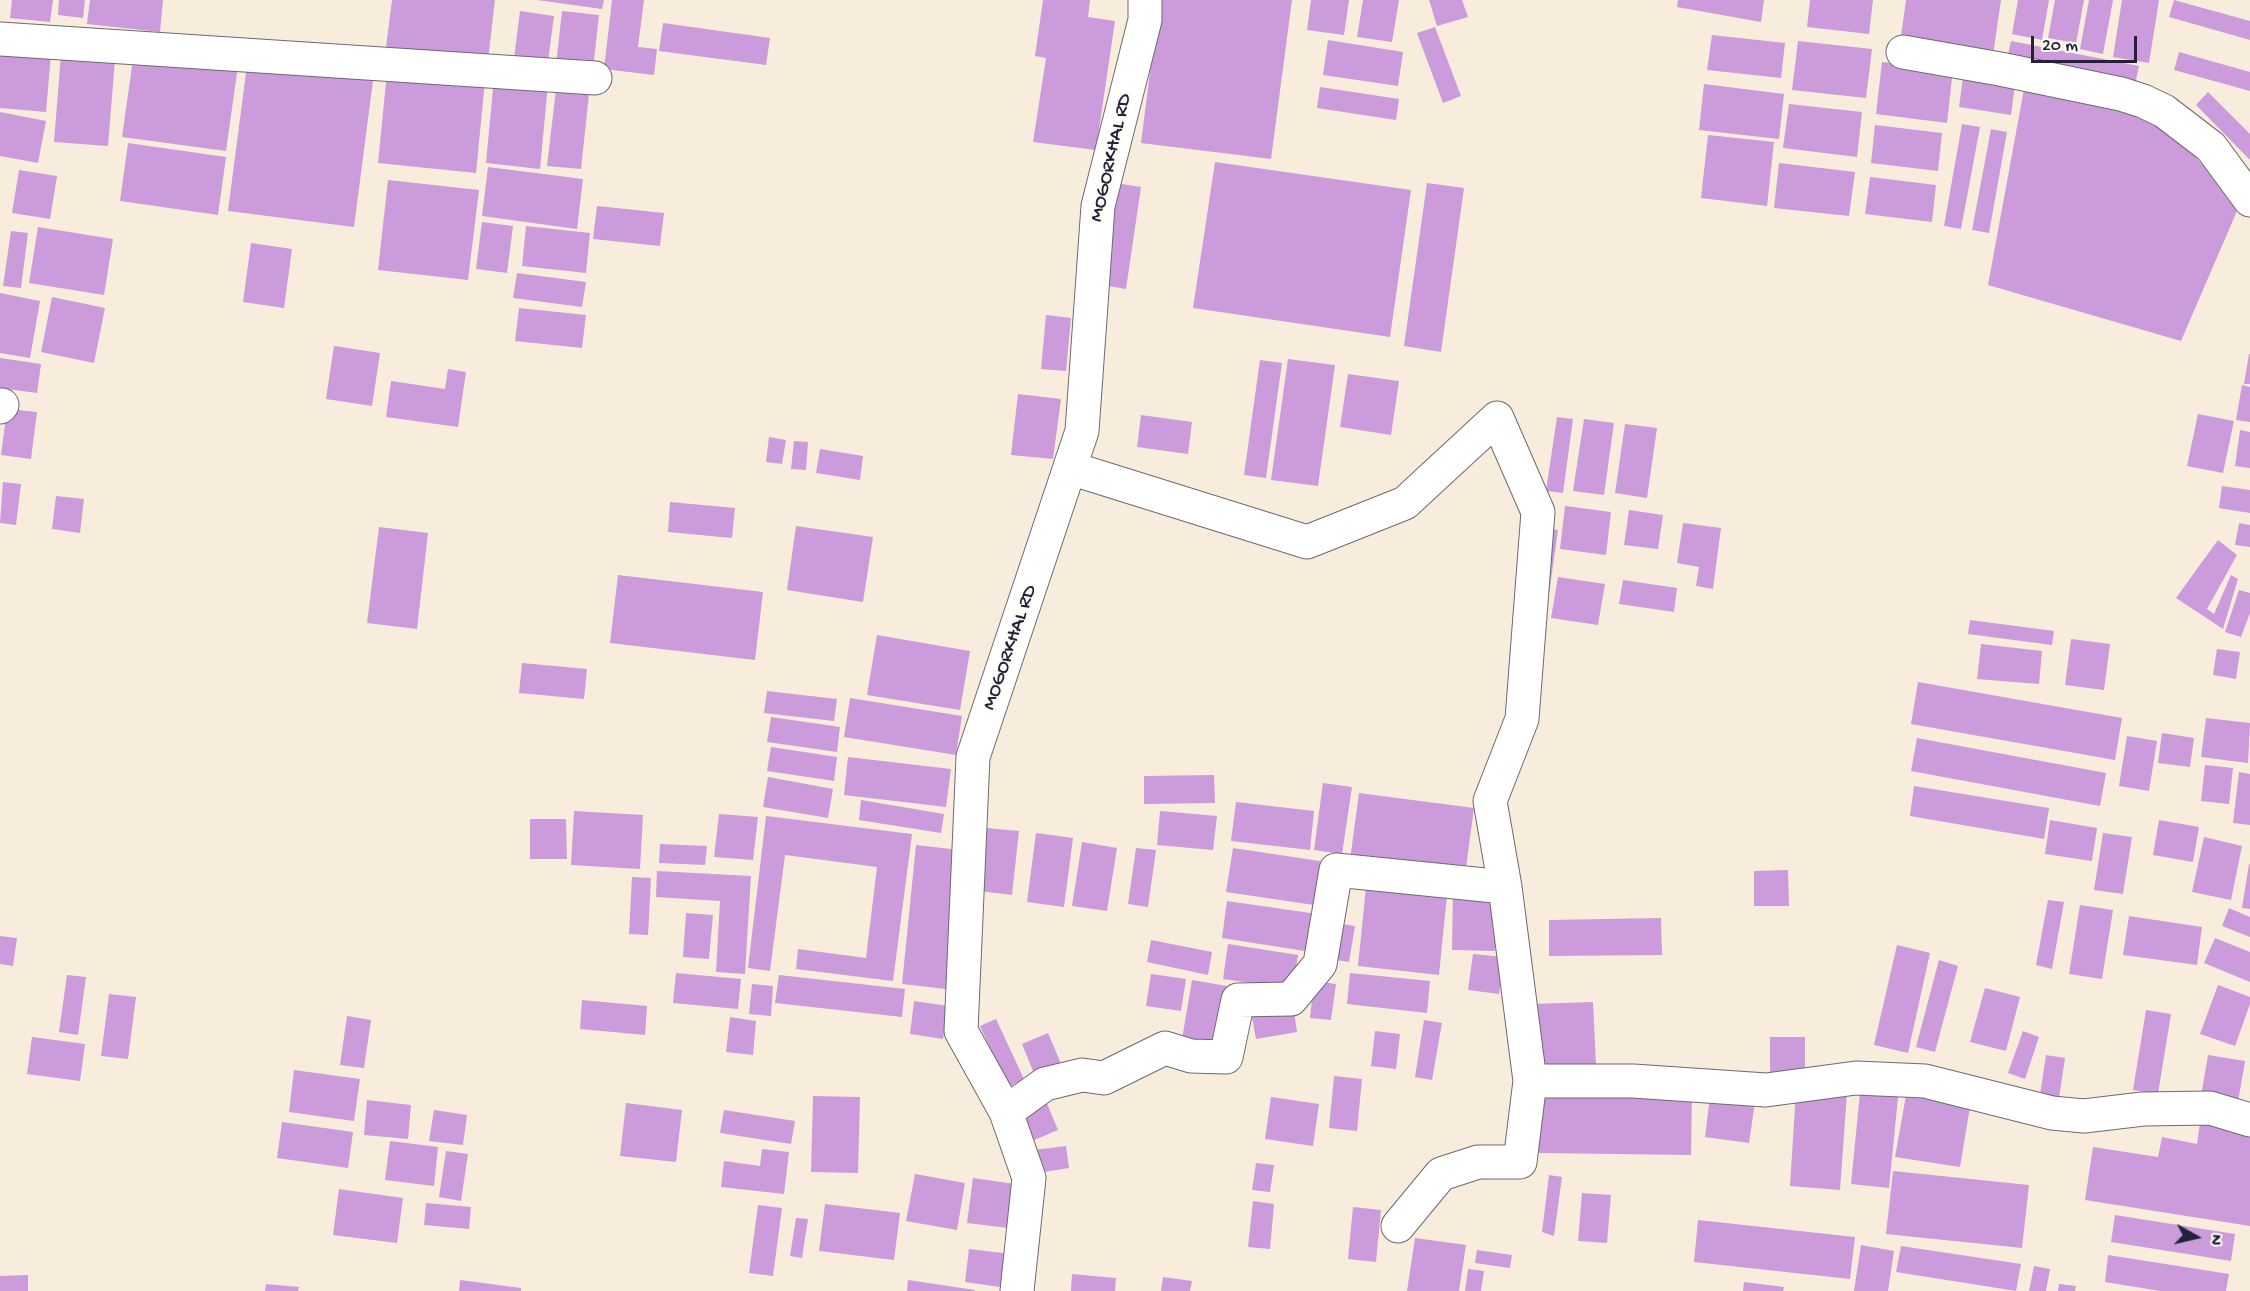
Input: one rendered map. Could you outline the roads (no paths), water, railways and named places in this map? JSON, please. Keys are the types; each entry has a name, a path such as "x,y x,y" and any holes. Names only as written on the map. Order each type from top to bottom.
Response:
{"street":[{"name":"MOGORKHAL RD","path":"1017,1291 1029,1178 1006,1112 961,1031 973,757 1082,431 1098,206 1145,20 1145,0"},
{"path":"0,39 595,78"},
{"path":"1903,52 2000,69 2121,94 2143,101 2164,111 2211,147 2250,200"},
{"path":"1070,468 1307,542 1405,503 1497,418 1538,512 1522,718 1490,801 1505,888 1530,1081 1520,1162 1478,1162 1441,1174 1398,1226"},
{"path":"1006,1112 1045,1084 1082,1074 1104,1078 1165,1048 1191,1056 1226,1057 1238,1000 1291,999 1320,964 1336,870 1505,888"},
{"path":"1530,1081 1633,1081 1766,1090 1856,1078 1914,1081 2052,1113 2084,1116 2143,1109 2210,1108 2250,1120"}]}
